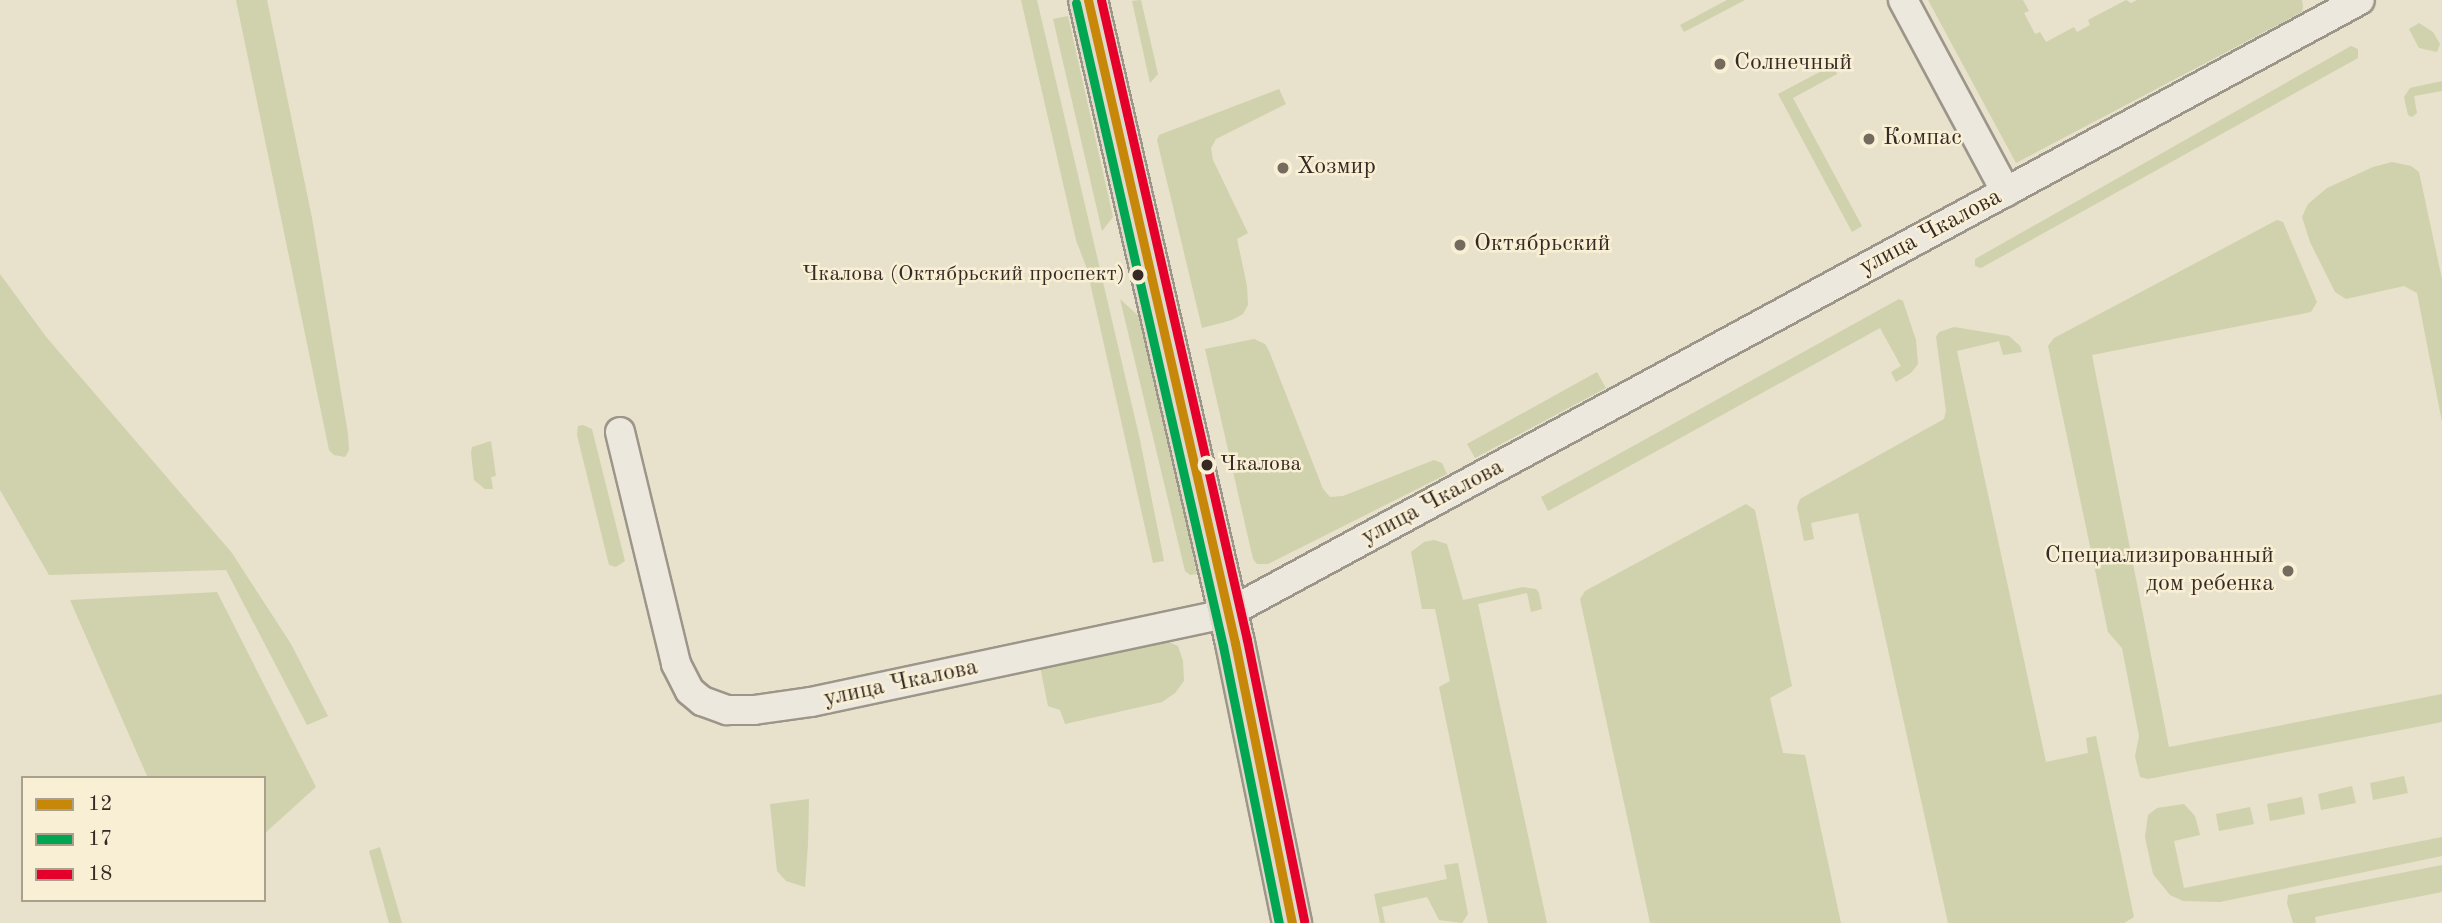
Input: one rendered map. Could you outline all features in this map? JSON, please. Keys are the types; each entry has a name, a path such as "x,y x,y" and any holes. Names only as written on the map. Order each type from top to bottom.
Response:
{"main road":[{"path":"1088,0 1228,613 1292,923"}],"street":[{"path":"1903,0 2006,192"},
{"name":"улица Чкалова","path":"620,432 676,664 690,691 702,701 727,710 754,710 811,702 1228,613 2360,0"}],"green space":[{"path":"236,0 267,0 312,218 348,434 349,450 345,457 334,455 329,450"},
{"path":"1021,0 1037,0 1140,440 1164,561 1153,563 1087,269 1076,240"},
{"path":"1141,0 1158,74 1150,83 1132,1"},
{"path":"1727,0 1745,0 1684,32 1680,25"},
{"path":"1928,0 2023,0 2029,11 2024,13 2035,34 2040,32 2046,42 2074,27 2077,32 2090,25 2088,20 2126,0 2131,3 2137,0 2302,0 2303,6 2302,12 2016,163"},
{"path":"1068,16 1113,217 1102,231 1053,19"},
{"path":"2419,23 2433,32 2440,44 2437,52 2419,48 2409,29"},
{"path":"2351,46 2358,49 2358,58 1981,268 1975,266 1975,259"},
{"path":"1833,65 1837,74 1793,98 1862,226 1852,232 1778,94"},
{"path":"2442,81 2442,91 2414,96 2417,113 2412,117 2408,115 2404,97 2410,88"},
{"path":"1279,89 1286,104 1216,139 1211,148 1213,160 1248,233 1237,239 1247,286 1248,305 1243,314 1232,320 1202,328 1157,140 1159,135"},
{"path":"2392,162 2411,166 2419,172 2442,279 2442,422 2417,293 2404,286 2346,299 2335,292 2310,242 2302,217 2308,204 2327,188 2373,167"},
{"path":"2277,220 2283,222 2317,302 2311,312 2092,355 2169,747 2442,694 2442,722 2148,779 2140,777 2135,756 2139,736 2122,648 2108,632 2048,346 2054,338"},
{"path":"0,274 47,338 232,553 291,644 328,716 307,725 226,570 49,575 0,490"},
{"path":"1120,299 1144,321 1197,574 1190,575 1185,571"},
{"path":"1899,299 1903,301 1916,340 1918,364 1911,373 1896,382 1891,372 1901,366 1880,328 1548,511 1541,497"},
{"path":"1954,327 2009,336 2020,346 2022,352 2003,355 1999,341 1957,351 2046,762 2088,753 2086,738 2096,736 2134,917 2124,923 1948,923 1858,513 1811,523 1814,539 1804,541 1797,507 1800,499 1944,419 1946,411 1936,337 1939,332"},
{"path":"1254,339 1265,344 1269,351 1323,489 1330,497 1343,496 1434,460 1442,463 1447,474 1268,564 1257,564 1253,559 1205,349"},
{"path":"1597,372 1606,388 1475,458 1467,444"},
{"path":"578,426 592,429 625,561 616,567 609,565 577,435"},
{"path":"491,441 496,476 491,477 493,489 485,489 474,480 471,453 472,447"},
{"path":"1746,504 1755,510 1792,686 1770,698 1783,753 1805,755 1841,923 1650,923 1580,599 1585,591"},
{"path":"1434,540 1447,544 1463,600 1523,587 1536,589 1539,593 1542,609 1531,612 1527,593 1478,604 1547,923 1488,923 1439,687 1450,681 1435,609 1422,609 1411,552 1424,542"},
{"path":"217,592 316,787 266,832 266,776 147,776 70,600"},
{"path":"1156,637 1178,646 1183,661 1184,681 1175,693 1162,702 1065,724 1060,710 1048,706 1040,666"},
{"path":"2404,776 2408,793 2373,800 2370,783"},
{"path":"2352,786 2356,803 2321,810 2318,794"},
{"path":"2302,797 2305,814 2270,821 2267,804"},
{"path":"809,799 805,887 786,881 777,871 770,804"},
{"path":"2184,804 2195,816 2200,835 2174,841 2184,888 2442,837 2442,856 2220,902 2183,901 2170,895 2153,874 2145,837 2148,815 2157,808"},
{"path":"2250,807 2254,824 2219,831 2216,814"},
{"path":"380,847 402,923 389,923 369,851"},
{"path":"1458,863 1468,914 1462,923 1439,920 1427,897 1382,907 1385,923 1380,923 1374,894 1447,879 1444,865"},
{"path":"2442,865 2442,892 2315,917 2316,923 2293,923 2287,903 2288,895"}],"transit line":[{"name":"12","path":"1088,0 1235,643 1292,923"},
{"name":"18","path":"1101,0 1247,640 1304,921"},
{"name":"17","path":"1076,3 1223,646 1279,923"}],"place":[{"name":"Солнечный","path":"1720,64"},
{"name":"Компас","path":"1869,139"},
{"name":"Хозмир","path":"1283,168"},
{"name":"Октябрьский","path":"1460,245"},
{"name":"Чкалова (Октябрьский проспект)","path":"1138,275"},
{"name":"Чкалова","path":"1207,465"},
{"name":"Специализированный дом ребенка","path":"2288,571"}]}
